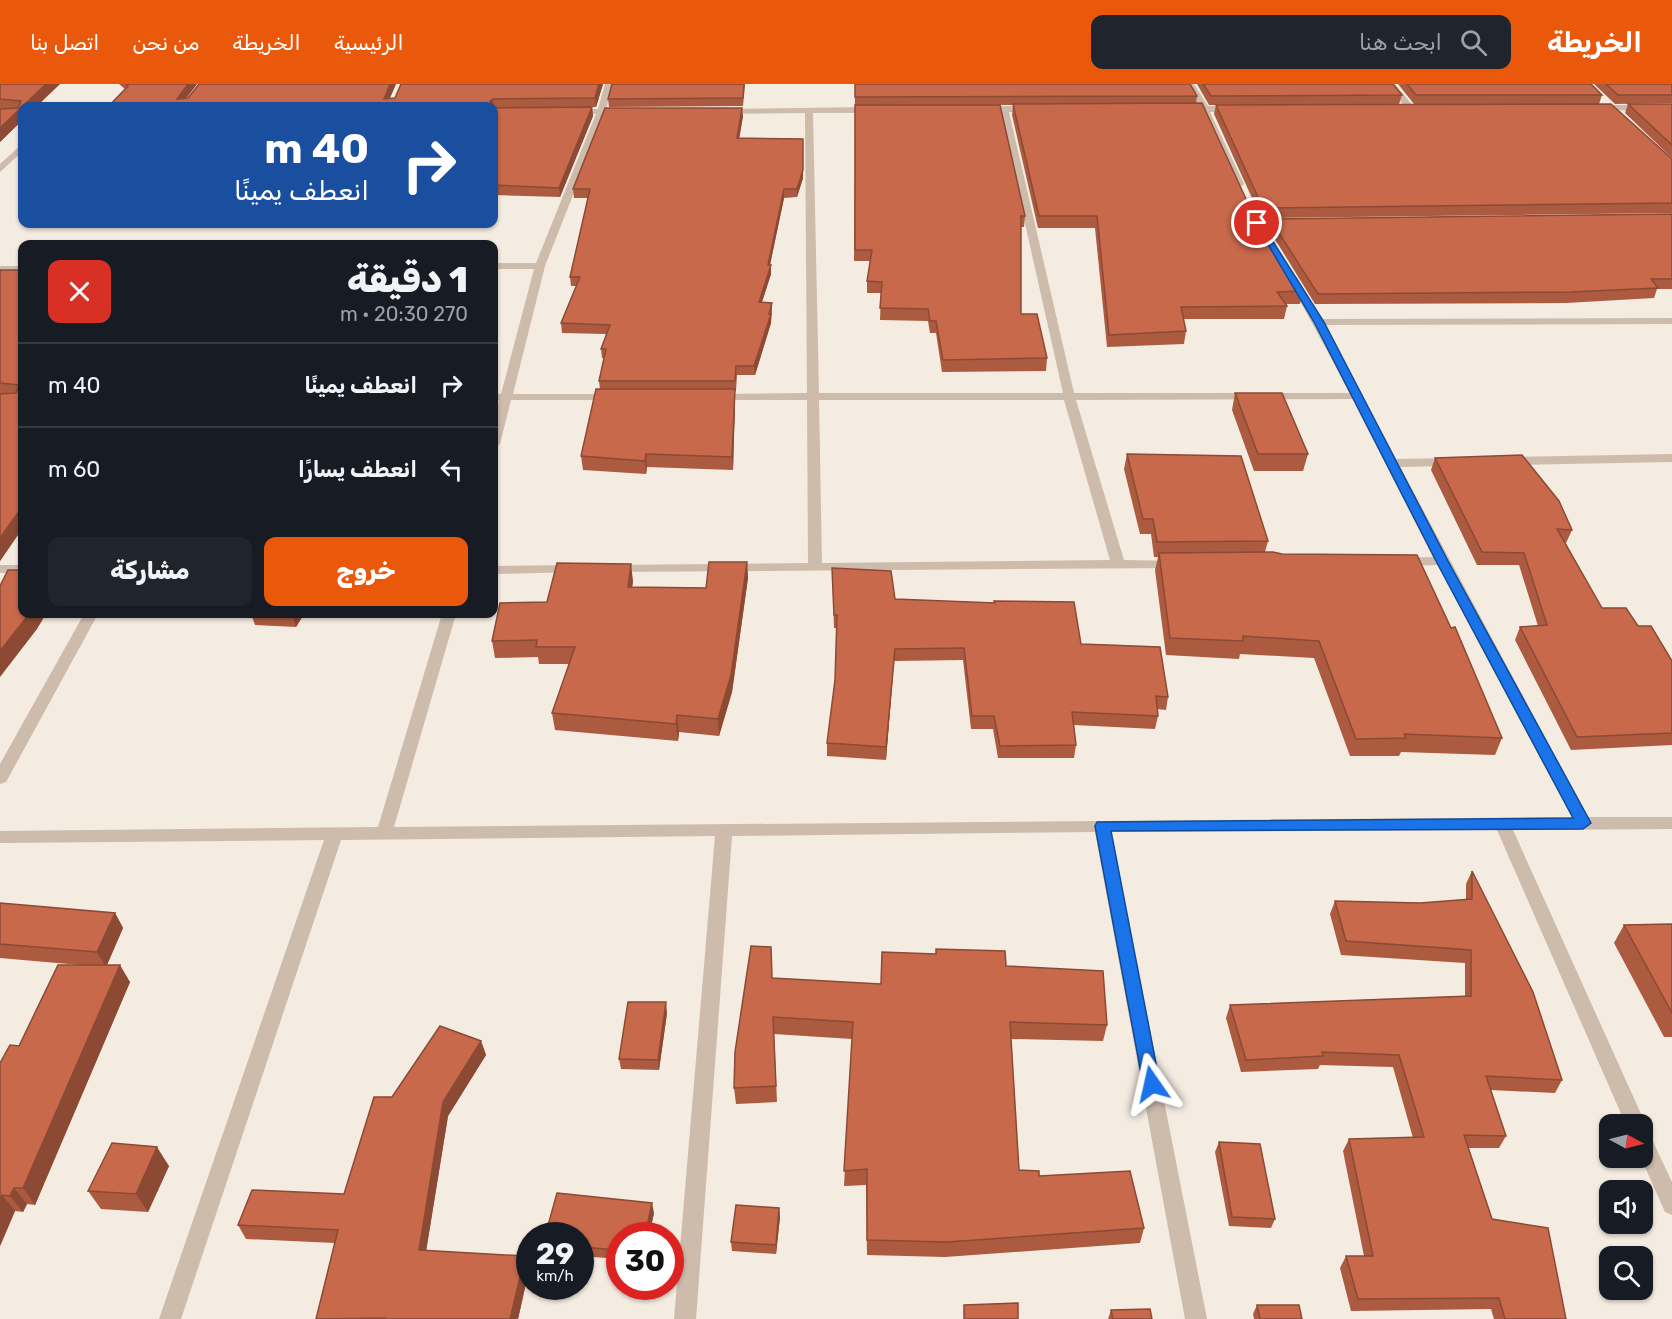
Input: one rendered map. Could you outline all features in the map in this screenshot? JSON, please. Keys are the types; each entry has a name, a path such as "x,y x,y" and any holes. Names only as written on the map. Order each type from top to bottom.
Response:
{"street":[{"path":"609,84 601,112 540,266 499,397 623,397"},
{"path":"1190,84 1205,109 1243,192"},
{"path":"1392,84 1411,109"},
{"path":"1603,100 1621,116"},
{"path":"1588,108 1672,108"},
{"path":"1004,109 1069,396 1118,564"},
{"path":"970,110 1040,109"},
{"path":"1182,109 1239,109"},
{"path":"1400,109 1423,109"},
{"path":"716,111 889,110"},
{"path":"565,112 636,111"},
{"path":"809,111 815,567"},
{"path":"0,169 18,151"},
{"path":"1268,241 1255,218 1304,222"},
{"path":"498,266 540,266"},
{"path":"1285,267 1319,322 1442,561 1583,823"},
{"path":"0,269 18,269"},
{"path":"1319,322 1672,321"},
{"path":"706,397 1358,396"},
{"path":"1497,461 1672,458"},
{"path":"1391,463 1461,462"},
{"path":"1384,562 1442,561"},
{"path":"498,570 1187,564"},
{"path":"0,569 18,569"},
{"path":"0,778 89,618"},
{"path":"384,833 449,618"},
{"path":"0,837 1672,823"},
{"path":"1502,824 1631,1114"},
{"path":"1102,826 1196,1319"},
{"path":"685,1319 724,831"},
{"path":"170,1319 334,835"},
{"path":"1653,1164 1672,1206"}],"building":[{"path":"0,84 46,84 27,102 0,99"},
{"path":"126,84 188,84 177,99 188,98 199,84 390,84 384,99 395,98 401,84 599,84 595,98 493,99 490,102 113,102 128,86"},
{"path":"612,84 744,84 743,98 608,99"},
{"path":"855,84 1190,84 1197,96 855,97"},
{"path":"1203,84 1393,84 1402,95 1211,96"},
{"path":"1407,84 1591,84 1602,95 1416,95"},
{"path":"1606,84 1672,84 1672,95 1618,95"},
{"path":"1202,103 1252,212 1303,291 1277,292 1287,306 1181,307 1186,331 1109,335 1097,216 1039,216 1013,104"},
{"path":"1611,104 1672,159 1672,203 1263,208 1216,105"},
{"path":"1628,104 1672,104 1672,145"},
{"path":"855,105 1000,105 1025,216 1021,216 1021,314 1037,314 1047,358 943,360 936,321 930,321 928,309 880,308 882,282 867,281 872,250 855,250"},
{"path":"592,107 559,188 498,185 498,108"},
{"path":"18,108 18,111 0,128 0,109"},
{"path":"605,108 742,108 737,138 803,139 803,170 797,189 784,189 768,265 771,265 759,302 772,303 769,314 771,314 754,366 736,366 735,381 599,381 606,349 601,349 610,325 561,323 580,277 570,277 590,189 573,189"},
{"path":"1672,214 1672,279 1651,279 1658,288 1570,292 1318,294 1270,219"},
{"path":"0,270 18,270 18,385 0,383"},
{"path":"18,388 18,513 0,538 0,394 16,393"},
{"path":"596,389 735,389 732,457 646,454 645,461 581,456"},
{"path":"1235,393 1282,393 1308,454 1258,454"},
{"path":"1127,454 1241,456 1268,541 1157,542 1153,519 1143,519"},
{"path":"1522,455 1559,501 1572,530 1557,529 1602,608 1626,608 1638,626 1651,626 1672,661 1672,733 1577,737 1520,627 1547,625 1524,553 1482,552 1435,458"},
{"path":"1273,552 1282,554 1417,555 1451,628 1455,627 1502,738 1404,734 1406,738 1356,739 1319,641 1243,636 1243,641 1170,638 1159,553"},
{"path":"709,562 747,562 731,675 718,719 677,715 676,724 552,713 575,647 536,647 537,640 492,641 500,603 547,602 557,563 631,564 628,587 706,588"},
{"path":"832,568 891,571 895,599 995,603 994,601 1074,602 1081,644 1160,647 1168,697 1156,696 1158,716 1072,712 1076,745 1000,746 994,716 972,716 964,648 895,649 886,747 827,743 835,680 837,615 834,615"},
{"path":"8,570 18,570 18,618 26,618 0,651 0,586"},
{"path":"1472,871 1533,992 1562,1080 1486,1076 1506,1136 1464,1135 1492,1219 1548,1228 1566,1319 1505,1319 1499,1298 1358,1299 1346,1256 1373,1256 1349,1139 1424,1137 1399,1055 1322,1052 1323,1056 1246,1060 1230,1005 1471,996 1471,950 1346,941 1335,901 1420,903 1472,899"},
{"path":"0,903 115,913 97,952 0,944"},
{"path":"1672,924 1672,1013 1624,925"},
{"path":"751,946 771,947 772,978 881,984 882,952 936,954 936,949 1005,951 1006,966 1103,971 1107,1025 1010,1022 1019,1170 1039,1171 1039,1176 1130,1171 1144,1228 947,1242 867,1240 867,1169 844,1171 853,1022 773,1017 776,1086 734,1088 735,1052"},
{"path":"58,965 120,965 23,1188 14,1188 10,1196 2,1195 0,1201 0,1063 10,1045 19,1046"},
{"path":"628,1002 666,1002 658,1060 619,1059"},
{"path":"440,1026 481,1041 443,1102 419,1250 516,1255 516,1294 510,1319 316,1319 338,1230 238,1225 252,1190 344,1194 374,1097 392,1097"},
{"path":"1219,1142 1260,1144 1275,1219 1232,1217"},
{"path":"112,1143 157,1147 136,1194 88,1191"},
{"path":"557,1193 652,1203 648,1222 606,1222 606,1249 594,1248 594,1222 549,1222"},
{"path":"736,1205 779,1208 776,1245 731,1242"},
{"path":"1018,1303 1018,1319 964,1319 964,1305"},
{"path":"1257,1305 1299,1305 1302,1319 1260,1319"},
{"path":"1150,1309 1152,1319 1113,1319 1111,1310"}],"route":[{"path":"1152,1084 1102,826 1583,823 1442,561 1319,322 1257,223"}]}
